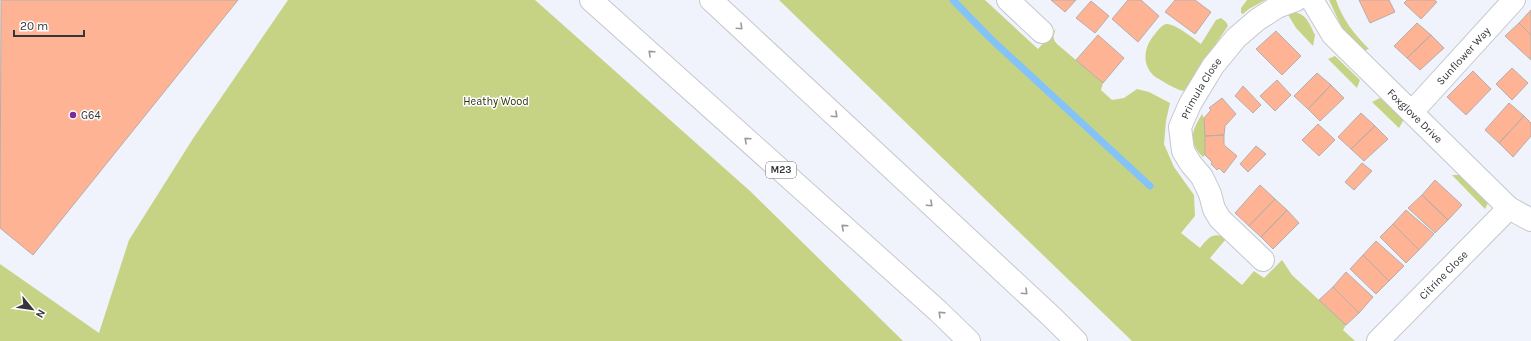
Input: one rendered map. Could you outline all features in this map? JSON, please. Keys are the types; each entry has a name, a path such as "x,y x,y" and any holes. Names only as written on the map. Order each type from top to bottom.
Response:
{"main road":[{"name":"M23","path":"591,0 927,300 969,341"},
{"path":"711,0 1076,341"},
{"path":"1008,0 1042,32"},
{"name":"Primula Close","path":"1263,260 1220,219 1202,177 1191,164 1183,151 1180,127 1190,104 1213,66 1236,38 1257,20 1277,8 1296,0"},
{"name":"Foxglove Drive","path":"1312,0 1333,35 1509,208 1531,220"},
{"name":"Sunflower Way","path":"1412,112 1514,0"},
{"name":"Citrine Close","path":"1378,341 1509,208"}],"green space":[{"name":"Heathy Wood","path":"288,0 535,0 750,191 903,341 0,341 0,264 99,333 129,240 194,137"},
{"path":"779,0 985,0 1038,49 1056,29 1054,33 1054,40 1057,44 1103,83 1101,90 1112,100 1124,98 1137,89 1149,92 1170,103 1166,121 1164,144 1174,167 1194,195 1195,216 1181,233 1200,248 1211,237 1218,235 1226,239 1210,258 1242,285 1254,271 1264,278 1282,260 1292,275 1346,325 1343,330 1355,341 1132,341"},
{"path":"1247,0 1265,0 1243,14 1241,13 1241,8"},
{"path":"1329,0 1336,0 1342,14 1358,38 1369,49 1363,51 1343,30"},
{"path":"1294,12 1302,15 1310,24 1315,35 1313,46 1296,28 1287,13"},
{"path":"1221,18 1228,26 1184,91 1167,84 1154,76 1147,66 1146,49 1151,39 1163,25 1170,24 1174,26 1201,44 1216,20"},
{"path":"1335,56 1360,80 1357,88 1328,59"},
{"path":"1380,98 1404,119 1399,128 1372,102"},
{"path":"1202,114 1206,134 1205,155 1203,157 1198,152 1193,142 1195,126"},
{"path":"1452,175 1463,175 1488,203 1485,209"}],"building":[{"name":"G64","path":"1,0 238,0 33,255 0,228"},
{"path":"1051,0 1076,0 1065,12"},
{"path":"1128,0 1141,0 1159,16 1138,42 1112,19"},
{"path":"1175,0 1195,0 1211,12 1195,34 1165,12"},
{"path":"1359,0 1389,0 1395,12 1370,23"},
{"path":"1407,0 1434,0 1437,2 1421,19 1404,3"},
{"path":"1091,1 1109,16 1095,33 1076,18"},
{"path":"1531,10 1531,35 1519,23"},
{"path":"1417,23 1431,35 1407,58 1394,46"},
{"path":"1519,23 1531,35 1531,60 1505,36"},
{"path":"1276,31 1301,56 1282,75 1256,49"},
{"path":"1098,35 1124,58 1103,83 1076,60"},
{"path":"1431,35 1444,48 1420,70 1407,58"},
{"path":"1512,68 1528,83 1512,100 1496,84"},
{"path":"1473,71 1491,89 1466,115 1447,97"},
{"path":"1317,73 1331,85 1308,109 1294,96"},
{"path":"1277,80 1291,95 1275,111 1260,96"},
{"path":"1331,85 1344,98 1320,121 1308,109"},
{"path":"1243,86 1261,105 1253,113 1235,96"},
{"path":"1222,98 1236,114 1225,126 1224,135 1205,136 1204,118 1211,110 1209,108"},
{"path":"1509,103 1524,116 1499,143 1485,130"},
{"path":"1361,113 1375,126 1351,149 1338,137"},
{"path":"1524,116 1531,123 1531,136 1513,157 1499,143"},
{"path":"1318,124 1335,140 1319,156 1302,140"},
{"path":"1375,126 1388,139 1364,161 1351,149"},
{"path":"1224,135 1224,145 1237,156 1224,173 1219,168 1217,170 1205,155 1205,136"},
{"path":"1256,146 1266,154 1248,172 1240,164"},
{"path":"1362,163 1372,171 1354,190 1345,182"},
{"path":"1435,180 1462,205 1448,220 1422,195"},
{"path":"1260,185 1275,199 1249,226 1235,213"},
{"path":"1422,195 1448,220 1435,233 1408,208"},
{"path":"1275,199 1287,210 1261,237 1249,226"},
{"path":"1287,210 1299,223 1273,249 1261,237"},
{"path":"1406,210 1434,234 1419,250 1393,224"},
{"path":"1393,224 1419,250 1406,263 1380,237"},
{"path":"1376,241 1404,266 1389,281 1363,255"},
{"path":"1363,255 1389,281 1376,294 1350,269"},
{"path":"1346,272 1373,297 1359,313 1333,287"},
{"path":"1333,287 1359,313 1346,325 1319,300"}],"waterway":[{"path":"953,0 990,38 1150,186"}],"place":[{"name":"G64","path":"73,115"}]}
